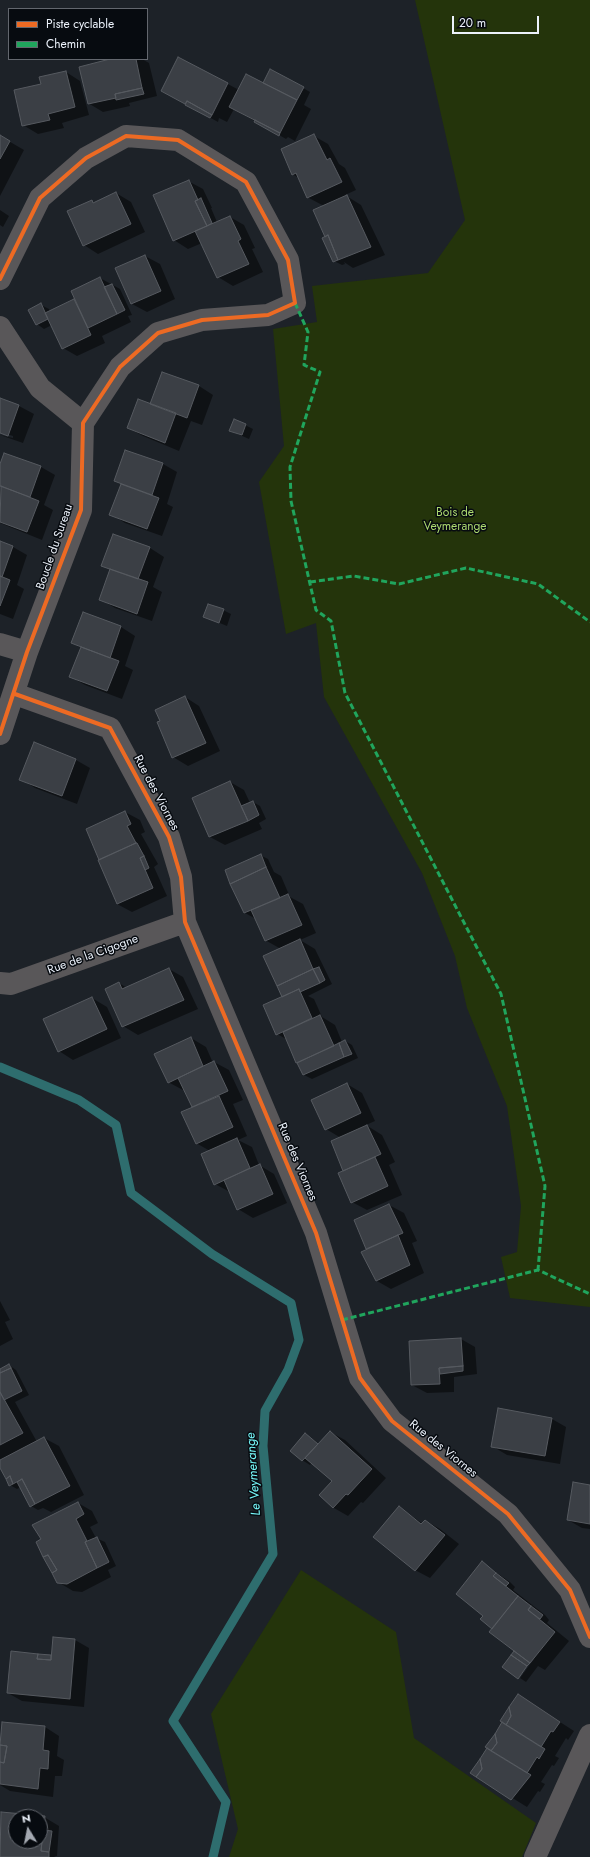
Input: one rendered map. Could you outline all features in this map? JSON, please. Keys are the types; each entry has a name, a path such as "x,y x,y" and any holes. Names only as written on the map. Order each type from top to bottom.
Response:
{"street":[{"path":"0,279 40,198 86,158 126,136 178,140 246,182 288,260 295,303 268,315 202,320 158,333 120,367 83,423 40,388 0,327"},
{"name":"Boucle du Sureau","path":"27,652 81,510 83,423"},
{"path":"0,644 27,652 0,734"},
{"name":"Rue des Viornes","path":"14,694 110,728 169,837 181,877 185,922 316,1233 360,1378 392,1421 508,1514 570,1590 590,1637"},
{"name":"Rue de la Cigogne","path":"0,983 11,984 185,922"},
{"path":"535,1857 590,1735"}],"green space":[{"name":"Bois de Veymerange","path":"415,0 590,0 590,1307 510,1298 501,1257 517,1252 521,1206 507,1106 467,1008 455,956 422,873 324,697 316,623 286,634 259,482 284,446 273,329 317,322 312,286 428,273 465,220"},
{"path":"301,1570 396,1632 414,1738 536,1823 522,1857 229,1857 238,1829 211,1714"}],"building":[{"path":"178,57 228,83 212,115 187,101 185,104 161,91"},
{"path":"106,60 136,60 142,88 115,94 116,98 88,104 79,67"},
{"path":"270,69 304,87 297,100 263,83"},
{"path":"66,71 75,107 48,114 50,120 22,126 14,90 41,84 39,77"},
{"path":"246,74 297,100 280,133 229,107"},
{"path":"142,88 144,94 116,100 115,94"},
{"path":"187,101 212,115 210,118 185,105"},
{"path":"255,120 280,133 279,136 254,122"},
{"path":"314,134 327,160 330,158 342,182 307,198 296,173 292,175 281,149"},
{"path":"0,135 10,141 0,159"},
{"path":"189,180 198,200 195,201 207,226 173,241 153,195"},
{"path":"116,192 131,224 83,246 67,211 92,200 93,203"},
{"path":"347,195 371,247 338,260 328,235 325,237 313,210"},
{"path":"201,198 212,223 207,226 195,201"},
{"path":"230,216 241,239 238,241 249,264 217,278 195,231"},
{"path":"328,235 338,260 333,262 322,238"},
{"path":"145,255 161,291 131,304 115,268"},
{"path":"100,277 117,314 88,328 71,291"},
{"path":"112,284 125,310 117,314 104,287"},
{"path":"74,299 91,335 62,349 45,313"},
{"path":"41,303 48,319 36,325 28,310"},
{"path":"162,372 199,385 187,418 150,404"},
{"path":"0,398 19,405 8,436 0,433"},
{"path":"138,399 176,413 165,443 127,428"},
{"path":"234,419 246,424 242,435 229,431"},
{"path":"125,450 163,463 152,495 114,481"},
{"path":"4,453 41,466 30,497 0,486 0,464"},
{"path":"121,484 159,498 147,529 109,515"},
{"path":"1,486 39,501 27,532 0,522"},
{"path":"113,534 150,547 138,579 101,566"},
{"path":"0,541 13,546 2,577 0,576"},
{"path":"110,569 148,582 137,614 99,600"},
{"path":"0,576 10,580 0,606"},
{"path":"208,604 224,609 219,623 203,617"},
{"path":"83,612 121,626 110,658 71,643"},
{"path":"81,647 119,661 107,691 69,677"},
{"path":"185,696 206,743 172,758 157,722 160,721 155,710"},
{"path":"34,742 76,759 62,796 19,780"},
{"path":"230,781 248,821 209,837 192,798"},
{"path":"253,801 259,815 248,821 241,806"},
{"path":"125,811 131,824 127,826 136,843 99,860 86,829"},
{"path":"136,843 144,856 140,858 153,888 117,904 98,860"},
{"path":"261,854 266,867 230,884 225,870"},
{"path":"144,856 149,868 145,870 140,858"},
{"path":"266,867 280,898 244,913 230,884"},
{"path":"288,894 302,925 265,941 251,910"},
{"path":"300,939 313,969 277,986 263,956"},
{"path":"319,967 325,980 320,983 313,969"},
{"path":"169,968 184,1000 122,1027 105,989 119,982 122,989"},
{"path":"313,969 320,983 300,992 299,989 282,997 277,986"},
{"path":"299,989 312,1018 276,1035 263,1005"},
{"path":"92,997 107,1029 58,1052 43,1019"},
{"path":"320,1015 334,1046 296,1063 283,1032"},
{"path":"191,1037 203,1066 168,1083 154,1054"},
{"path":"345,1040 352,1054 344,1057 339,1043"},
{"path":"339,1043 344,1057 303,1075 297,1063"},
{"path":"214,1061 228,1091 192,1107 178,1078"},
{"path":"347,1083 361,1113 325,1130 311,1100"},
{"path":"219,1096 233,1127 196,1144 181,1112"},
{"path":"367,1125 381,1154 343,1171 331,1141"},
{"path":"237,1138 250,1168 214,1185 201,1154"},
{"path":"375,1157 388,1186 351,1203 338,1173"},
{"path":"260,1164 273,1194 237,1210 224,1180"},
{"path":"389,1204 403,1233 366,1249 354,1220"},
{"path":"398,1235 410,1265 376,1281 361,1252"},
{"path":"461,1338 463,1366 439,1368 440,1384 411,1385 409,1341"},
{"path":"9,1364 11,1368 0,1373 0,1369"},
{"path":"463,1366 463,1371 440,1374 439,1368"},
{"path":"11,1368 22,1391 4,1400 0,1392 0,1373"},
{"path":"0,1392 23,1433 0,1445"},
{"path":"498,1408 552,1418 545,1456 491,1447"},
{"path":"330,1431 372,1469 348,1495 346,1494 333,1508 319,1495 332,1481 305,1458"},
{"path":"305,1433 318,1444 302,1461 290,1451"},
{"path":"44,1437 70,1486 35,1504 22,1479 13,1484 10,1476 6,1479 0,1468 0,1460"},
{"path":"10,1476 13,1484 9,1486 6,1479"},
{"path":"22,1479 35,1504 30,1507 17,1482"},
{"path":"573,1482 590,1485 590,1524 567,1520"},
{"path":"78,1502 84,1514 76,1519 87,1541 85,1542 97,1568 67,1584 57,1583 52,1573 57,1570 48,1555 43,1557 36,1542 41,1539 32,1525"},
{"path":"399,1506 421,1524 425,1520 445,1535 415,1571 373,1537"},
{"path":"97,1537 109,1562 97,1568 85,1542"},
{"path":"48,1555 57,1570 52,1573 43,1557"},
{"path":"482,1561 496,1573 493,1576 518,1596 492,1629 480,1619 483,1616 456,1594"},
{"path":"496,1573 509,1583 506,1586 493,1576"},
{"path":"518,1596 531,1606 528,1610 555,1632 530,1663 489,1632"},
{"path":"531,1606 543,1615 540,1619 528,1610"},
{"path":"53,1637 75,1639 70,1699 7,1693 11,1651 38,1654 37,1659 51,1660"},
{"path":"514,1651 530,1663 527,1666 511,1655"},
{"path":"38,1654 51,1655 51,1660 37,1659"},
{"path":"511,1655 527,1666 518,1679 502,1667"},
{"path":"518,1694 560,1722 553,1732 551,1731 541,1747 506,1725 511,1716 509,1707"},
{"path":"509,1707 511,1716 506,1725 500,1721"},
{"path":"2,1722 45,1726 43,1750 49,1751 48,1769 40,1768 38,1789 0,1784 0,1762 4,1763 7,1746 0,1745"},
{"path":"502,1722 545,1749 539,1759 537,1757 527,1773 491,1751 497,1743 495,1734"},
{"path":"495,1734 497,1743 491,1751 485,1747"},
{"path":"0,1745 7,1746 4,1763 0,1762"},
{"path":"487,1748 531,1775 511,1800 476,1777 482,1769 480,1759"},
{"path":"480,1759 482,1769 476,1777 470,1773"},
{"path":"1,1812 8,1813 8,1849 41,1849 41,1851 49,1852 49,1857 0,1857"},
{"path":"48,1831 52,1831 49,1852 41,1851 41,1849 48,1849"}],"waterway":[{"name":"Le Veymerange","path":"0,1067 79,1100 116,1125 131,1193 212,1254 291,1303 299,1340 288,1370 265,1411 263,1446 273,1554 173,1721 226,1802 213,1857"}],"marked path":[{"path":"295,303 308,332 304,365 320,372 290,467 291,501 316,610 331,621 345,693 501,994 545,1186 538,1270"},
{"path":"310,582 354,576 399,584 466,568 538,584 590,622"},
{"path":"342,1320 538,1270 590,1294"}],"cycle path":[{"path":"0,279 40,198 86,158 126,136 178,140 246,182 288,260 295,303 268,315 202,320 158,333 120,367 83,423 81,510 27,652 0,734"},
{"path":"15,694 110,728 169,837 181,877 185,922 316,1233 360,1378 392,1421 508,1514 570,1590 590,1637"}]}
